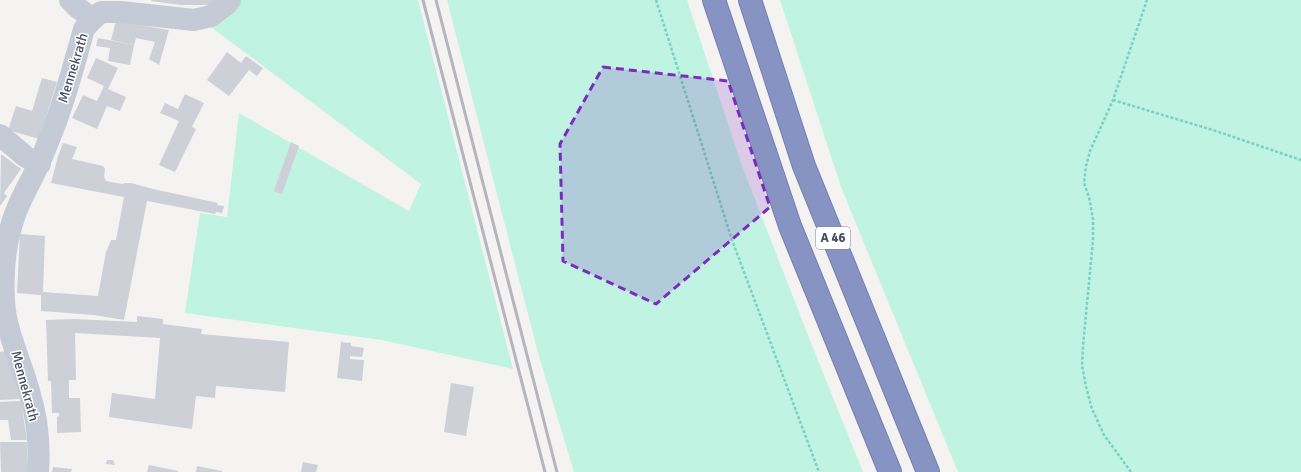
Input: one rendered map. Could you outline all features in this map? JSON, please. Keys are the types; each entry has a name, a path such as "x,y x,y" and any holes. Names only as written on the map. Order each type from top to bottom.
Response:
{"highway":[{"name":"A 46","path":"714,0 790,226 890,472"},
{"name":"A 46","path":"750,0 804,166 928,472"}],"street":[{"name":"Mennekrath","path":"70,0 93,19"},
{"name":"Mennekrath","path":"38,472 39,456 36,424 30,392 8,327 4,302 6,244 21,199 40,164 59,112 84,29 101,12 121,12 194,20 211,16 230,0"},
{"path":"0,135 26,157 40,164"}],"path":[{"path":"656,0 732,240 819,472"},
{"path":"1131,472 1104,435 1092,409 1082,365 1082,346 1093,240 1089,197 1084,183 1090,151 1113,100 1147,0"},
{"path":"1113,100 1216,131 1301,160"}],"highlighted area":[{"path":"603,67 728,81 770,207 656,304 563,261 560,144"}],"green space":[{"path":"235,0 418,0 513,369 382,340 185,313 200,213 227,217 239,113 409,211 421,184 207,24"},
{"path":"447,0 687,0 742,166 863,472 574,472 538,353"},
{"path":"780,0 1301,0 1301,472 958,472 841,187"}],"building":[{"path":"151,0 216,0 209,5 181,5"},
{"path":"116,21 169,30 159,65 149,59 155,42 136,38 134,45 111,40"},
{"path":"98,38 134,45 130,65 108,61 110,48 96,46"},
{"path":"227,52 241,63 246,56 263,68 257,76 249,70 229,96 207,80"},
{"path":"96,58 118,68 108,89 126,97 120,111 107,106 97,129 72,118 83,95 97,101 104,86 87,78"},
{"path":"42,78 57,82 39,139 8,130 16,106 32,111"},
{"path":"185,94 204,103 192,127 196,129 175,172 159,165 179,121 160,113 165,103 178,109"},
{"path":"291,142 299,146 282,194 274,191"},
{"path":"63,143 77,147 72,159 103,166 105,169 104,177 106,181 122,184 131,183 218,203 217,205 224,206 222,213 216,212 215,214 147,201 124,320 94,315 41,311 41,295 17,293 20,234 45,236 43,292 98,296 106,252 111,240 116,240 124,197 51,183"},
{"path":"1,154 21,169 4,193 7,196 0,206"},
{"path":"137,316 163,319 163,324 202,329 201,334 289,342 285,392 216,386 215,398 196,396 192,429 109,417 112,393 155,399 160,338 75,333 76,380 69,380 69,398 80,398 81,432 57,433 57,417 59,416 59,413 52,413 51,381 48,381 46,320 74,319 137,322"},
{"path":"341,342 351,343 351,346 364,348 362,357 350,356 350,359 364,360 362,381 337,378"},
{"path":"6,351 20,399 0,400 0,352"},
{"path":"451,383 474,387 466,436 444,432"},
{"path":"21,401 27,440 11,440 8,420 0,420 0,402"},
{"path":"0,442 27,442 28,472 1,472"},
{"path":"107,460 113,460 115,465 106,464"},
{"path":"303,462 318,465 316,472 301,472"},
{"path":"149,465 178,471 178,472 147,472"},
{"path":"197,466 222,471 222,472 196,472"},
{"path":"53,467 72,469 71,472 52,472"}],"railway":[{"path":"423,0 545,472"},
{"path":"436,0 557,472"}]}
